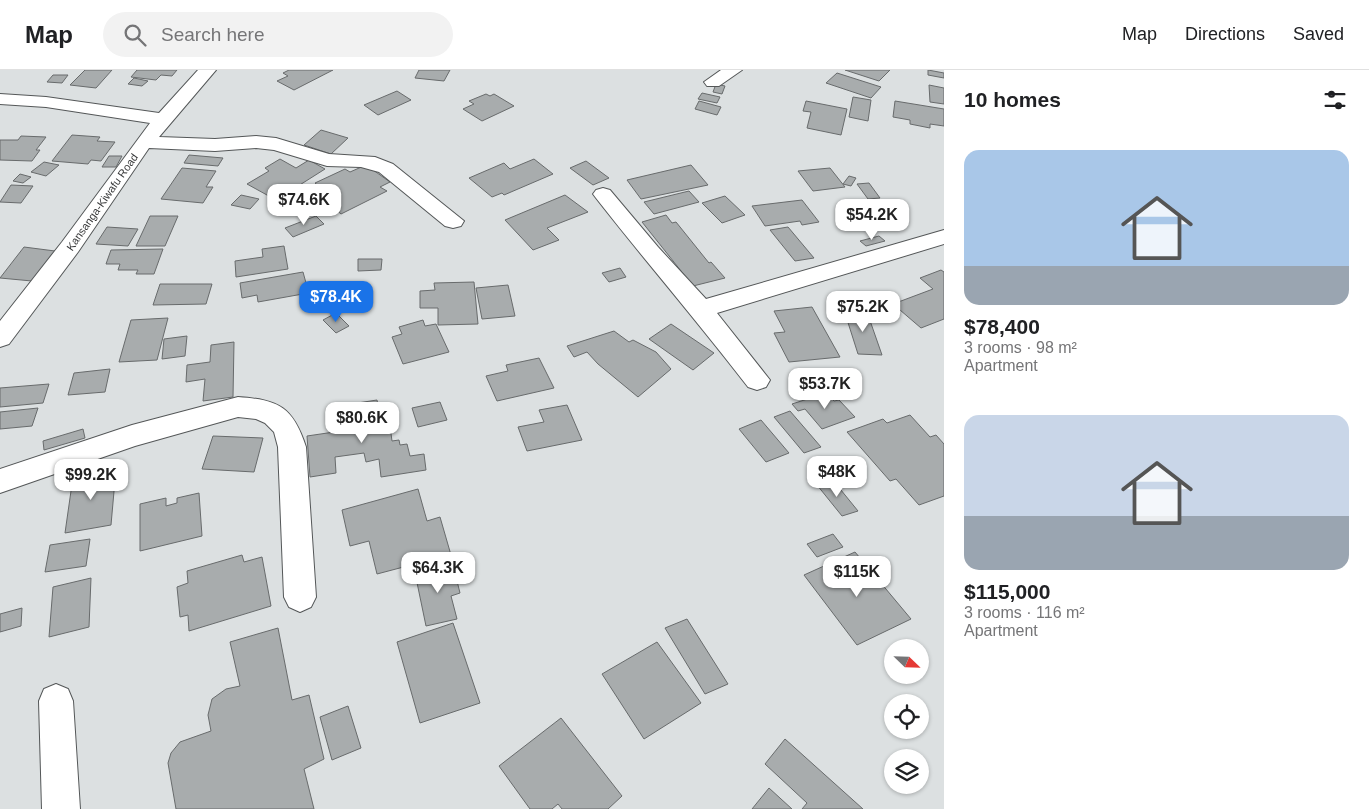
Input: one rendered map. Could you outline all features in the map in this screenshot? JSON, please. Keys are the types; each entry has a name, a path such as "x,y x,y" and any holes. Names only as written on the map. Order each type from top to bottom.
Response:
{"street":[{"name":"Kansanga-Kiwafu Road","path":"0,338 70,247 144,142 207,70"},
{"path":"712,82 732,70"},
{"path":"0,99 46,102 165,120"},
{"path":"144,142 216,145 256,142 276,144 327,160 375,163 386,168 453,221"},
{"path":"603,194 650,252 701,309 757,380"},
{"path":"701,309 944,237"},
{"path":"0,481 142,433 238,407 261,409 286,427 292,447 300,598"},
{"path":"56,701 61,809"}],"building":[{"path":"85,70 112,70 96,88 70,85"},
{"path":"137,70 177,70 172,76 161,75 156,80 131,77"},
{"path":"289,70 333,70 294,90 277,81 288,76 283,73"},
{"path":"419,70 450,70 444,81 415,78"},
{"path":"845,70 890,70 879,81"},
{"path":"928,70 944,73 944,78 928,75"},
{"path":"837,73 881,87 871,98 826,83"},
{"path":"53,75 68,75 62,83 47,82"},
{"path":"134,78 148,81 142,86 128,84"},
{"path":"716,84 725,86 722,94 713,92"},
{"path":"929,85 944,88 944,104 930,102"},
{"path":"397,91 411,100 378,115 364,105"},
{"path":"702,93 720,97 717,103 698,99"},
{"path":"486,94 490,96 494,94 514,106 482,121 463,109 474,104 469,101"},
{"path":"853,97 871,100 868,121 849,117"},
{"path":"699,101 721,107 717,115 695,109"},
{"path":"806,101 847,109 841,135 807,128 811,112 803,111"},
{"path":"895,101 944,109 944,126 930,124 930,128 910,124 910,120 893,117"},
{"path":"321,130 348,138 331,154 304,145"},
{"path":"72,135 100,137 97,141 115,142 101,161 91,160 88,164 52,161"},
{"path":"21,136 46,137 36,150 40,150 32,161 0,160 0,140 18,140"},
{"path":"189,155 223,158 218,166 184,163"},
{"path":"109,156 122,156 116,167 102,167"},
{"path":"280,159 296,168 309,160 325,169 276,200 247,184 269,171 265,168"},
{"path":"534,159 553,174 504,195 502,193 492,197 469,178 504,163 510,169"},
{"path":"586,161 609,178 593,185 570,168"},
{"path":"44,162 59,165 46,176 31,172"},
{"path":"366,165 390,182 380,187 387,191 341,214 322,198 329,195 315,183 345,169 350,172"},
{"path":"691,165 708,185 641,199 627,180"},
{"path":"182,168 216,171 206,187 213,187 203,203 161,199"},
{"path":"830,168 845,187 813,191 798,171"},
{"path":"20,174 31,177 23,183 13,181"},
{"path":"849,176 856,178 851,186 843,184"},
{"path":"869,183 880,198 868,199 857,184"},
{"path":"11,185 33,186 21,203 0,202"},
{"path":"689,191 699,202 654,214 644,202"},
{"path":"241,195 259,199 250,209 231,205"},
{"path":"565,195 588,212 547,228 559,240 533,250 505,220"},
{"path":"725,196 745,215 722,223 702,203"},
{"path":"802,200 819,222 802,225 800,221 765,226 752,206"},
{"path":"666,215 672,223 676,222 709,263 711,262 725,278 693,286 642,222"},
{"path":"150,216 178,216 165,246 136,246"},
{"path":"316,216 324,224 293,237 285,228"},
{"path":"107,227 138,229 128,246 96,244"},
{"path":"788,227 814,258 795,261 770,230"},
{"path":"879,236 885,241 866,246 860,241"},
{"path":"284,246 288,269 236,277 235,261 263,257 262,249"},
{"path":"24,247 55,251 32,281 0,278"},
{"path":"163,249 154,274 136,274 138,270 118,270 120,264 106,264 111,250"},
{"path":"358,259 382,259 381,270 358,271"},
{"path":"620,268 626,277 609,282 602,273"},
{"path":"941,270 944,272 944,319 921,328 893,304 933,289 920,278"},
{"path":"303,272 306,283 312,282 314,292 258,302 257,295 242,298 240,283"},
{"path":"474,282 478,324 438,325 438,308 420,308 420,291 435,290 434,283"},
{"path":"160,284 212,284 206,304 153,305"},
{"path":"508,285 515,316 482,319 476,288"},
{"path":"812,307 840,357 789,362 774,333 785,332 774,311"},
{"path":"844,310 867,312 882,355 858,354"},
{"path":"336,313 349,326 336,333 323,320"},
{"path":"168,318 157,360 119,362 131,320"},
{"path":"423,320 425,326 436,324 449,352 403,364 392,337 402,334 399,327"},
{"path":"671,324 714,353 693,370 649,339"},
{"path":"614,331 629,342 633,340 656,352 671,369 638,397 598,364 587,352 574,357 567,346"},
{"path":"187,336 185,356 162,359 164,339"},
{"path":"234,342 233,397 203,401 205,379 186,382 187,365 210,362 211,345"},
{"path":"539,358 554,388 497,401 486,376 508,371 506,365"},
{"path":"110,369 105,392 68,395 74,373"},
{"path":"49,384 43,403 0,407 0,388"},
{"path":"826,393 834,401 839,400 855,417 822,429 805,409 798,411 792,404"},
{"path":"377,400 382,427 390,426 392,441 399,440 400,445 407,444 410,456 424,454 426,470 381,477 379,459 366,462 364,453 335,457 336,473 310,477 307,436 341,431 338,406"},
{"path":"440,402 447,420 418,427 412,408"},
{"path":"567,405 582,440 527,451 518,427 544,422 539,410"},
{"path":"38,408 32,426 0,429 0,412"},
{"path":"790,411 821,447 804,453 774,417"},
{"path":"910,415 930,437 936,435 944,444 944,496 919,505 896,479 890,481 847,432 883,419 887,423"},
{"path":"761,420 789,453 766,462 739,429"},
{"path":"83,429 85,438 44,450 43,441"},
{"path":"213,436 263,438 254,472 202,469"},
{"path":"116,469 111,525 65,533 73,477"},
{"path":"832,479 858,511 842,516 817,485"},
{"path":"418,489 427,521 440,517 453,562 432,568 430,560 377,574 369,541 350,546 342,510"},
{"path":"199,493 202,536 140,551 140,504 166,498 166,506 177,503 177,498"},
{"path":"833,534 843,547 817,557 807,544"},
{"path":"90,539 86,566 45,572 50,545"},
{"path":"855,552 911,619 857,645 804,575"},
{"path":"242,555 244,562 262,557 271,606 189,631 188,615 180,617 177,587 188,583 187,571"},
{"path":"453,565 460,593 451,596 457,619 426,626 415,573"},
{"path":"91,578 89,627 49,637 53,587"},
{"path":"22,608 21,626 0,632 0,614"},
{"path":"687,619 728,684 705,694 665,628"},
{"path":"453,623 480,703 420,723 397,642"},
{"path":"278,628 292,700 309,695 324,759 304,769 314,809 176,809 168,763 171,753 180,742 211,731 208,715 212,699 226,689 240,686 230,642"},
{"path":"657,642 701,703 644,739 602,674"},
{"path":"348,706 361,748 332,760 320,717"},
{"path":"561,718 622,796 608,809 562,809 558,804 552,809 530,809 499,766"},
{"path":"785,739 863,809 802,809 807,803 765,764"},
{"path":"769,788 792,809 752,809"}]}
